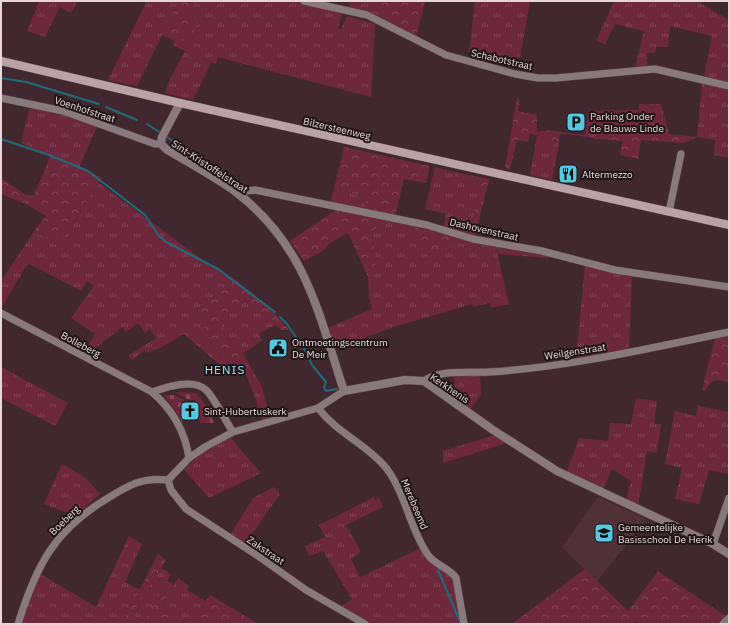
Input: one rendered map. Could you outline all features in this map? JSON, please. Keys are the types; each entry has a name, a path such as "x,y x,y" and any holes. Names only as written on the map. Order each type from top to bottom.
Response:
{"main road":[{"name":"Bilzersteenweg","path":"1,61 180,103 729,225"}],"street":[{"name":"Schabotstraat","path":"304,1 367,16 446,55 515,74 556,78 655,69 729,86"},
{"name":"Voenhofstraat","path":"1,98 63,110 154,144 161,144"},
{"name":"Sint-Kristoffelstraat","path":"180,103 162,138 161,144 166,149 236,192 274,229 298,262 315,302 344,391"},
{"path":"669,212 681,154"},
{"name":"Dashovenstraat","path":"236,192 255,190 427,225 473,239 542,251 615,270 729,287"},
{"name":"Bolleberg","path":"1,313 152,392 162,401 179,424 189,458"},
{"name":"Weilgenstraat","path":"424,381 430,377 441,374 496,371 576,362 729,332"},
{"name":"Kerkhenis","path":"168,480 189,458 205,447 233,432 318,408 344,391 406,380 424,381 494,430 557,471 713,544 729,554"},
{"path":"152,392 183,385 201,387 209,393 233,432"},
{"name":"Merebeemd","path":"318,408 339,430 377,458 392,477 404,500 420,542 436,564 454,574 456,578 464,624"},
{"name":"Boeberg","path":"18,624 37,571 62,533 91,509 136,481 152,479 168,480"},
{"name":"Zakstraat","path":"168,480 171,490 186,509 258,556 306,590 365,624"},
{"path":"713,544 729,498"},
{"path":"722,624 729,618"}],"shaded area":[{"name":"Gemeentelijke Basisschool De Herik","path":"598,497 647,519 597,581 562,547"}],"green space":[{"path":"39,1 78,1 71,13 60,7 45,37 27,31"},
{"path":"147,1 179,1 137,86 108,80"},
{"path":"179,1 194,1 192,14 193,22 197,24 190,40 184,37 183,41 176,38 175,41 162,35"},
{"path":"194,1 300,1 343,11 338,28 341,30 347,16 375,24 371,97 218,57 216,64 211,63 193,100 165,93 169,81 185,51 173,45 176,38 184,37 197,24 193,22 192,14"},
{"path":"350,1 369,1 368,14 349,7"},
{"path":"369,1 425,1 416,38 368,14"},
{"path":"475,1 530,1 520,58 469,52"},
{"path":"614,1 669,1 673,3 674,1 697,1 729,20 729,82 704,76 712,36 670,26 668,47 656,47 655,53 647,53 647,67 635,68 644,31 615,24 605,44 596,41"},
{"path":"702,82 729,88 729,158 714,155 715,140 697,137"},
{"path":"517,98 520,101 518,111 537,115 537,132 550,130 580,135 560,134 559,143 530,134 528,142 517,140 510,169 505,168"},
{"path":"639,104 661,104 669,134 697,137 683,143 641,140 638,159 620,155 623,141 597,139 595,136 623,130 622,123 627,121 632,123 633,133 661,134 660,115 648,115 648,108 639,110"},
{"path":"30,106 53,111 97,126 79,168 21,143"},
{"path":"648,107 660,115 661,134 633,134 624,130 595,136 597,139 564,133 585,135 588,111 639,110"},
{"path":"537,135 559,143 552,180 530,175"},
{"path":"344,147 430,166 426,183 404,179 395,217 364,211 367,196 334,189"},
{"path":"51,155 102,178 58,246 35,230 46,216 28,205 1,194 1,178 26,195 34,195"},
{"path":"435,167 454,172 454,178 481,186 470,231 458,229 457,232 443,229 446,214 425,209"},
{"path":"454,172 489,179 475,236 457,232 458,229 470,231 480,186 454,178"},
{"path":"99,183 208,264 235,279 201,308 188,315 203,320 209,343 217,340 221,361 228,363 229,370 234,373 225,376 221,366 184,334 160,348 146,353 145,350 132,360 129,355 156,338 150,329 145,333 138,323 126,332 122,327 87,355 84,353 95,334 71,318 94,286 87,281 81,291 28,263 1,308 1,281 35,230 58,246"},
{"path":"334,189 367,196 364,211 330,203"},
{"path":"336,210 378,218 377,228 372,232 376,266 369,296 368,277 348,233 330,243 323,251 304,261 290,241"},
{"path":"378,218 415,226 419,244 456,235 495,244 509,304 491,308 490,303 473,307 472,304 400,325 335,348 328,328 372,309 369,296 376,266 372,232"},
{"path":"415,226 456,235 455,246 425,257 419,244"},
{"path":"495,244 547,254 548,258 498,254"},
{"path":"585,265 632,274 629,350 576,359"},
{"path":"235,279 272,310 289,330 281,330 275,325 274,321 255,307 252,308 246,301 218,318 243,366 242,370 234,373 229,370 228,363 221,361 217,340 208,343 203,320 187,315 201,308"},
{"path":"246,301 252,307 255,307 274,321 275,325 259,334 262,341 243,353 262,387 270,419 262,421 254,393 231,343 217,318"},
{"path":"729,334 729,382 715,380 705,391 702,390 715,337"},
{"path":"1,367 68,403 55,426 1,398"},
{"path":"480,375 481,394 471,409 451,394 455,390 454,376"},
{"path":"174,392 196,393 206,405 214,423 200,423 195,400 189,400"},
{"path":"164,395 175,395 185,401 181,402 184,424"},
{"path":"636,398 657,401 654,424 661,424 657,453 647,451 638,506 626,500 631,481 612,469 603,489 566,473 579,438 608,441 610,423 631,424"},
{"path":"698,406 729,412 729,474 709,470 699,504 675,499 682,468 665,464 675,411 696,416"},
{"path":"495,435 507,443 443,463 443,451"},
{"path":"230,437 261,473 209,498 184,469 207,449"},
{"path":"62,464 86,478 100,494 79,513 68,513 44,504"},
{"path":"274,487 280,494 245,544 230,535 253,498"},
{"path":"374,497 375,500 379,498 383,507 346,525 361,552 351,559 360,577 421,548 431,562 453,578 462,624 368,624 341,607 352,599 323,551 309,556 305,546 325,537 319,525"},
{"path":"129,536 142,544 125,582 140,590 122,624 20,624 39,573 96,607"},
{"path":"158,554 166,560 132,615 144,622 167,581 174,584 161,606 192,622 210,595 258,624 122,624"},
{"path":"161,568 171,574 144,623 132,614"},
{"path":"585,569 628,611 658,571 727,617 720,624 638,624 636,622 632,624 512,624"},
{"path":"178,578 189,586 187,590 206,601 192,622 161,606"}],"waterway":[{"path":"1,78 26,82 99,104"},
{"path":"106,107 137,120"},
{"path":"147,124 161,133"},
{"path":"167,137 185,149"},
{"path":"1,139 49,155 88,171 145,215 159,236 166,242 218,269 275,312"},
{"path":"210,166 242,187"},
{"path":"280,317 287,324 300,343"},
{"path":"303,346 312,365 326,382 324,387 326,391 337,389"},
{"path":"438,570 461,624"}],"place":[{"name":"Parking Onder de Blauwe Linde","path":"576,122"},
{"name":"Altermezzo","path":"568,174"},
{"name":"Ontmoetingscentrum De Meir","path":"278,348"},
{"name":"Sint-Hubertuskerk","path":"190,411"},
{"name":"Gemeentelijke Basisschool De Herik","path":"604,533"}],"district":[{"name":"HENIS","path":"225,370"}]}
